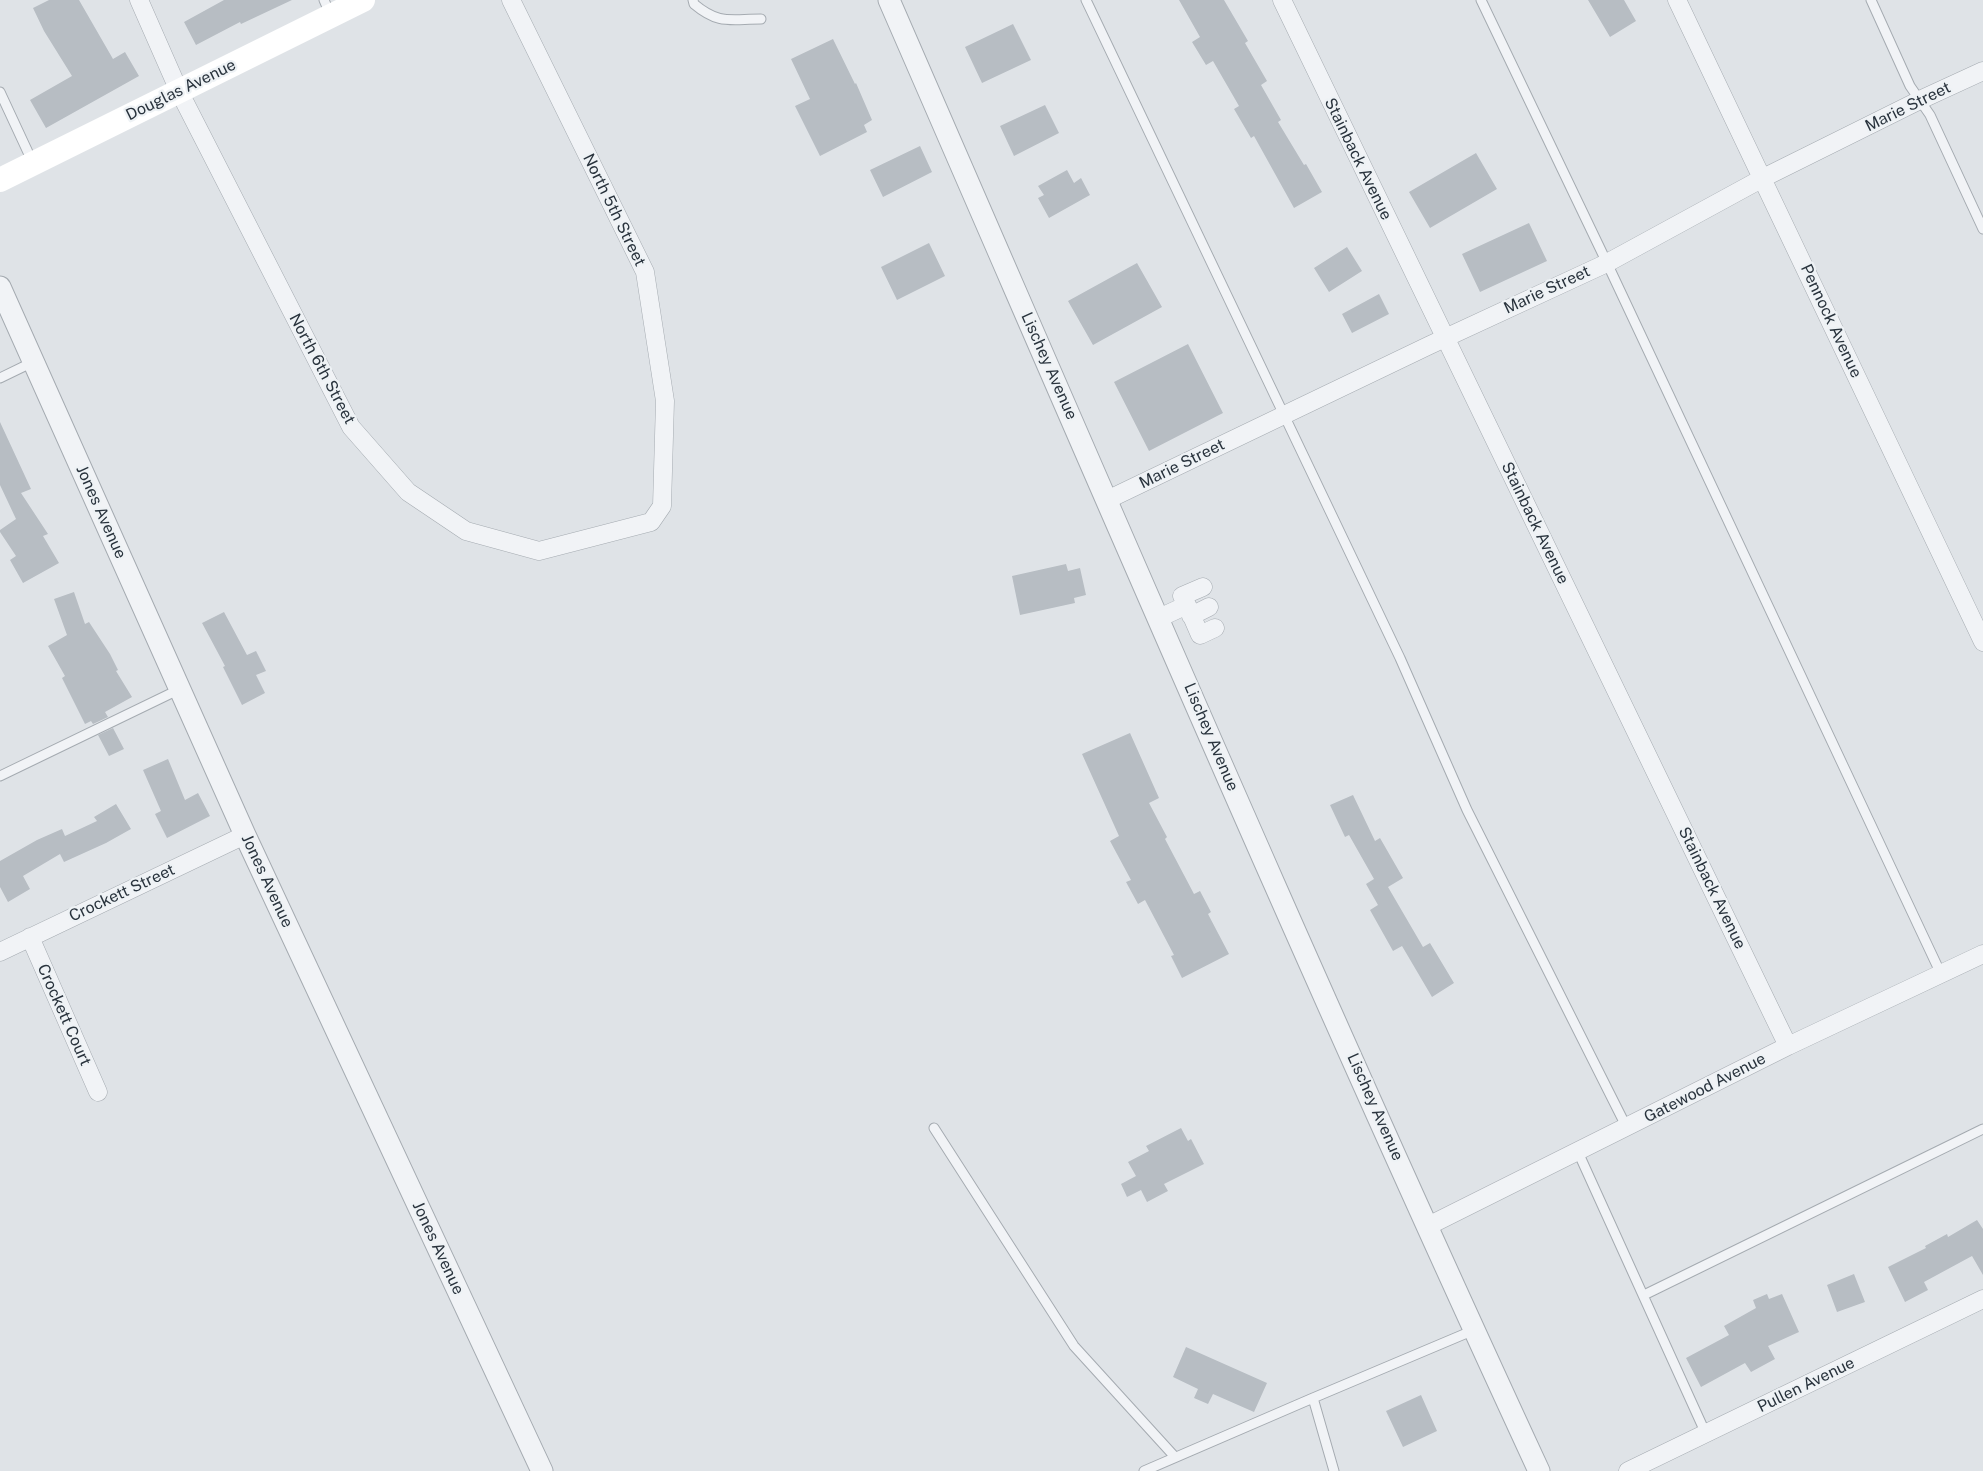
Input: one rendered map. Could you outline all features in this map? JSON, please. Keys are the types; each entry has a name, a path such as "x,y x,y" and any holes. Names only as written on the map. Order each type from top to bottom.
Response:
{"main road":[{"name":"Douglas Avenue","path":"0,180 179,91 327,8 363,0"}],"street":[{"name":"North 6th Street","path":"139,0 179,91 350,427 408,492 466,532 538,551 651,522"},
{"name":"North 5th Street","path":"511,0 645,272 665,401 662,506 651,522"},
{"name":"Lischey Avenue","path":"890,0 1255,840 1539,1471"},
{"name":"Stainback Avenue","path":"1282,0 1788,1046"},
{"name":"Pennock Avenue","path":"1677,0 1983,642"},
{"name":"Marie Street","path":"1107,500 1284,414 1607,263 1763,178 1983,71"},
{"name":"Jones Avenue","path":"0,287 245,835 542,1471"},
{"path":"1202,587 1182,596 1200,635 1215,628"},
{"path":"1159,618 1210,607"},
{"name":"Crockett Street","path":"0,952 245,835"},
{"name":"Crockett Court","path":"30,937 98,1092"},
{"name":"Gatewood Avenue","path":"1428,1226 1788,1046 1983,954"},
{"name":"Pullen Avenue","path":"1628,1471 1983,1300"}],"lane":[{"path":"693,0 694,4 713,18 728,20 761,19"},
{"path":"1086,0 1400,658 1467,810 1627,1128"},
{"path":"1480,0 1607,263 1942,974"},
{"path":"1871,0 1910,86 1930,115 1983,229"},
{"path":"0,92 33,164"},
{"path":"0,378 34,362"},
{"path":"0,776 180,689"},
{"path":"934,1128 1074,1346 1175,1457"},
{"path":"1644,1295 1983,1129"},
{"path":"1578,1152 1706,1434"},
{"path":"1144,1471 1474,1330"},
{"path":"1312,1398 1334,1471"}],"building":[{"path":"49,0 79,0 113,59 125,52 139,76 46,128 30,100 72,76 44,31 33,8"},
{"path":"224,0 292,0 241,24 240,22 196,45 184,22"},
{"path":"1179,0 1224,0 1248,41 1245,43 1267,81 1261,85 1281,120 1278,122 1322,192 1294,208 1254,136 1251,138 1234,109 1239,106 1213,61 1206,65 1192,42 1200,37"},
{"path":"1588,0 1624,0 1636,21 1610,37"},
{"path":"1013,24 1031,60 982,83 965,47"},
{"path":"833,39 856,83 872,120 864,125 867,132 820,156 795,106 810,99 791,59"},
{"path":"1045,105 1059,133 1014,156 1000,126"},
{"path":"920,146 932,172 883,197 870,170"},
{"path":"1476,153 1497,189 1430,228 1409,192"},
{"path":"1067,170 1074,183 1081,178 1090,195 1049,218 1038,198 1044,195 1038,186"},
{"path":"1529,223 1547,261 1480,292 1462,254"},
{"path":"929,243 945,276 897,300 881,267"},
{"path":"1347,247 1362,271 1329,292 1314,268"},
{"path":"1137,263 1162,307 1093,345 1068,301"},
{"path":"1379,294 1389,314 1352,333 1342,314"},
{"path":"1188,344 1223,413 1149,451 1114,382"},
{"path":"0,422 31,489 21,493 48,534 43,536 59,563 23,583 10,560 16,556 0,532 0,530 16,519 0,485"},
{"path":"1066,564 1068,571 1080,568 1086,595 1074,598 1075,603 1020,615 1012,576"},
{"path":"74,592 85,624 89,622 110,654 118,670 116,671 132,697 105,712 108,717 93,724 91,721 85,724 62,678 65,676 48,646 67,635 54,599"},
{"path":"224,612 247,655 256,651 266,671 256,675 265,693 242,705 223,667 225,666 202,623"},
{"path":"113,728 124,749 109,756 98,735"},
{"path":"1130,733 1159,798 1149,803 1167,837 1165,839 1194,894 1200,891 1211,912 1208,914 1229,954 1182,978 1171,956 1174,955 1145,900 1138,904 1126,882 1131,880 1110,841 1119,836 1082,754"},
{"path":"168,759 185,800 198,793 210,816 167,838 155,814 161,811 143,770"},
{"path":"1353,795 1375,841 1380,838 1403,878 1388,887 1423,947 1430,943 1454,983 1432,997 1402,946 1393,951 1370,910 1378,905 1366,884 1374,879 1349,835 1345,837 1330,805"},
{"path":"116,804 131,829 106,843 64,862 60,854 23,876 30,889 8,902 0,887 0,861 37,840 62,829 65,836 97,821 94,817"},
{"path":"1181,1128 1188,1141 1191,1139 1204,1164 1164,1184 1168,1191 1147,1202 1141,1190 1127,1197 1121,1184 1136,1176 1128,1162 1149,1151 1146,1146"},
{"path":"1977,1220 1983,1229 1983,1275 1972,1256 1924,1282 1928,1290 1905,1302 1888,1267 1926,1248 1925,1246 1947,1234 1948,1237"},
{"path":"1854,1274 1865,1302 1837,1312 1827,1285"},
{"path":"1767,1294 1769,1299 1782,1294 1799,1332 1768,1346 1775,1359 1751,1372 1745,1363 1701,1387 1686,1358 1729,1335 1724,1326 1756,1308 1753,1300"},
{"path":"1186,1347 1267,1383 1254,1412 1213,1394 1208,1404 1194,1398 1198,1389 1173,1377"},
{"path":"1421,1395 1437,1431 1403,1447 1386,1411"}]}
